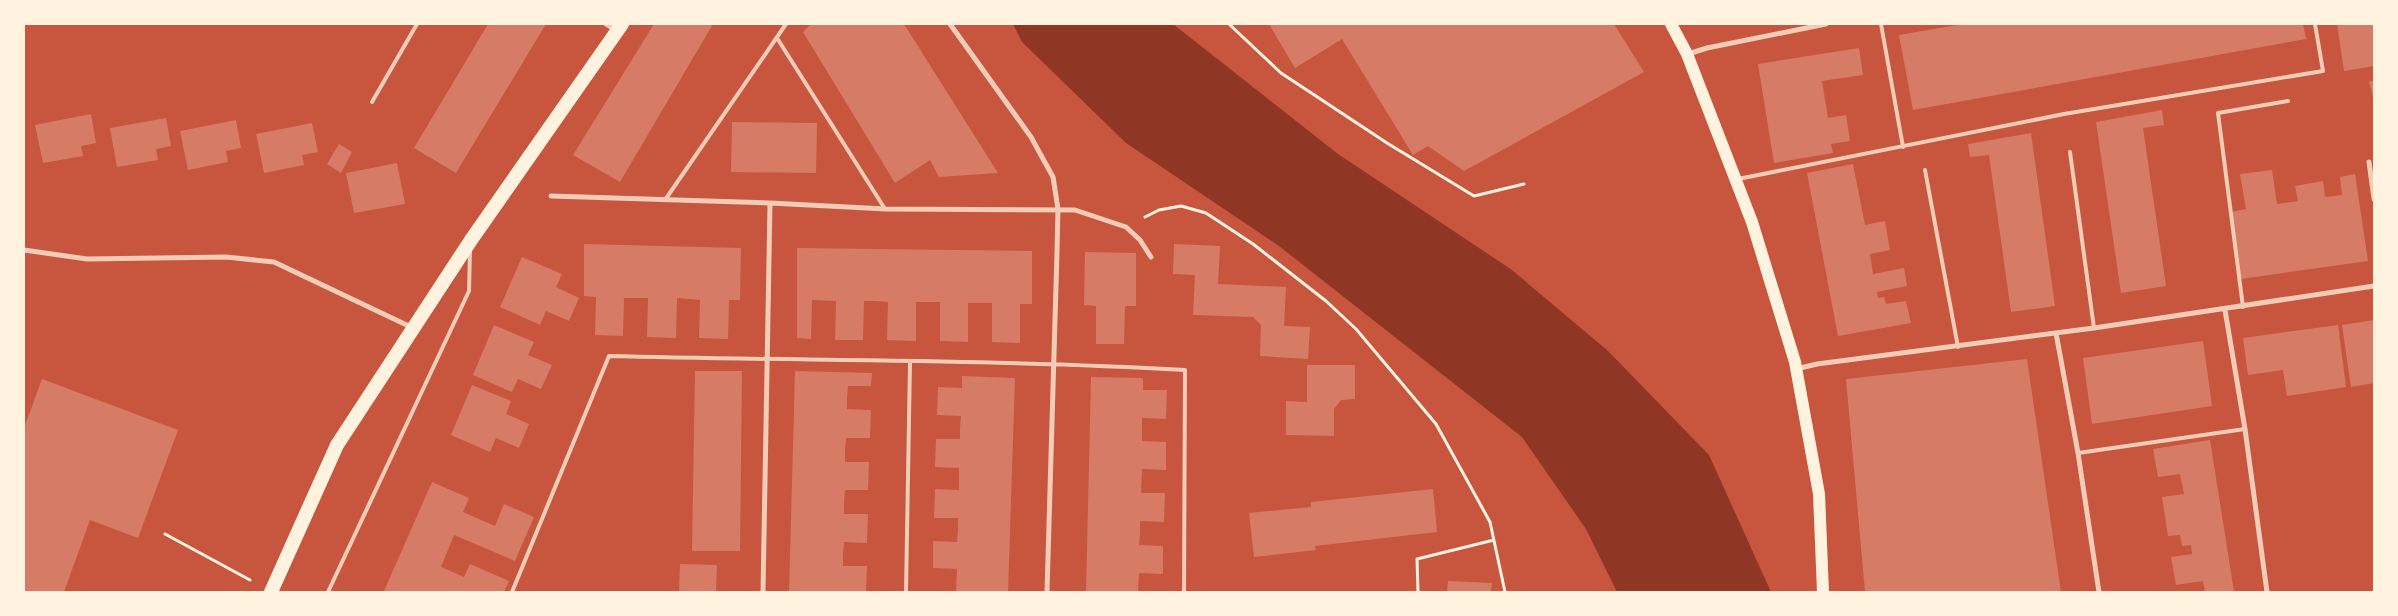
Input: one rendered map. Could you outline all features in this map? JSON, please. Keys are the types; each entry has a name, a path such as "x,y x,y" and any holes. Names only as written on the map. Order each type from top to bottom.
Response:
{"highway":[{"path":"271,592 337,444 615,26"}],"main road":[{"path":"1671,24 1687,54 1752,222 1796,369 1819,494 1823,592"}],"street":[{"path":"950,24 1031,137 1052,177 1058,209 1047,592"},
{"path":"1687,54 1707,48 1826,24"},
{"path":"2369,162 2374,199"},
{"path":"551,196 886,209 1058,209 1084,213 1126,227 1140,240 1151,256"},
{"path":"763,592 770,203"},
{"path":"24,250 88,259 226,257 274,262 413,328"},
{"path":"1796,369 1817,364 2056,334 2225,310 2374,286"},
{"path":"2225,310 2245,428 2267,592"},
{"path":"2056,334 2078,453 2100,592"}],"lane":[{"path":"372,102 417,24"},
{"path":"665,200 786,24"},
{"path":"1881,24 1903,148"},
{"path":"1736,179 1903,148 2064,114 2323,71 2315,24"},
{"path":"777,38 886,209"},
{"path":"2242,307 2218,113 2288,101"},
{"path":"2070,152 2094,328"},
{"path":"1925,170 1958,346"},
{"path":"328,592 469,292 471,240"},
{"path":"512,592 610,356 766,360 1054,363 1185,370 1184,592"},
{"path":"906,592 910,362"},
{"path":"2078,453 2245,428"}],"path":[{"path":"1228,24 1281,73 1387,143 1474,196 1524,184"},
{"path":"1126,227 1159,210 1181,206 1206,213 1253,244 1326,301 1356,329 1436,424 1490,522 1505,592"},
{"path":"164,534 271,592"},
{"path":"1418,592 1417,559 1494,540"}],"shaded area":[{"path":"1013,24 1173,24 1338,154 1512,270 1608,351 1709,455 1771,592 1617,592 1586,529 1522,437 1279,246 1126,143 1022,42"}],"building":[{"path":"488,24 546,24 456,173 414,148"},
{"path":"654,24 713,24 620,182 573,155"},
{"path":"811,24 904,24 998,173 939,177 930,160 895,183 803,32"},
{"path":"1269,24 1614,24 1644,72 1464,171 1428,146 1413,155 1342,39 1295,68"},
{"path":"1963,24 2303,24 2306,39 1913,110 1899,35"},
{"path":"2337,24 2374,24 2374,66 2344,71"},
{"path":"1859,48 1863,75 1822,81 1828,118 1846,115 1850,141 1831,144 1833,153 1774,163 1758,64"},
{"path":"2369,81 2374,81 2374,101"},
{"path":"2162,110 2164,125 2143,128 2166,286 2121,293 2096,122"},
{"path":"91,114 96,143 81,146 83,156 43,163 35,125"},
{"path":"166,118 171,146 156,149 158,160 117,167 110,128"},
{"path":"236,120 241,148 226,151 228,162 188,170 180,131"},
{"path":"732,122 817,123 816,173 731,172"},
{"path":"312,123 318,152 302,155 304,165 264,173 256,134"},
{"path":"2031,133 2055,306 2011,312 1989,155 1970,157 1968,144"},
{"path":"339,144 352,152 341,173 327,164"},
{"path":"397,163 405,204 354,213 346,173"},
{"path":"1853,164 1865,225 1885,221 1890,250 1870,254 1873,274 1904,268 1907,286 1877,292 1878,298 1884,297 1886,304 1906,301 1911,323 1838,336 1807,173"},
{"path":"2272,170 2277,204 2298,201 2295,186 2323,181 2325,197 2342,195 2340,177 2355,174 2368,261 2241,279 2231,212 2246,209 2240,174"},
{"path":"584,244 741,248 740,300 729,300 728,339 699,338 700,300 677,298 676,338 647,337 648,298 624,298 623,336 595,335 596,297 584,296"},
{"path":"1174,244 1220,246 1218,284 1286,287 1284,326 1310,327 1308,359 1260,356 1261,325 1253,317 1193,315 1195,275 1173,274"},
{"path":"797,248 1032,251 1032,304 1020,304 1020,343 992,342 992,303 968,303 968,342 940,341 940,302 916,302 916,341 887,340 888,302 876,301 864,301 863,340 835,340 836,301 812,300 811,339 797,338"},
{"path":"1085,252 1136,253 1136,306 1125,306 1124,344 1096,344 1096,306 1084,305"},
{"path":"522,257 562,274 556,287 579,298 569,321 546,311 540,325 500,307"},
{"path":"2374,320 2374,383 2351,387 2342,325"},
{"path":"494,325 534,342 528,355 552,365 541,389 518,379 512,392 473,375"},
{"path":"2338,325 2346,387 2287,396 2283,370 2248,375 2243,338"},
{"path":"2203,341 2212,406 2092,424 2083,358"},
{"path":"2027,359 2061,592 1865,592 1846,379"},
{"path":"1307,365 1355,365 1355,399 1341,400 1334,409 1334,436 1286,435 1286,401 1307,402"},
{"path":"695,371 742,371 740,551 692,551"},
{"path":"795,371 872,373 871,386 848,386 847,398 847,409 871,410 870,438 846,438 845,450 845,462 869,462 868,490 845,490 844,502 844,514 868,514 867,543 844,542 843,554 843,566 867,566 866,592 789,592"},
{"path":"962,376 1015,378 1008,592 956,592 957,569 933,568 933,541 957,542 958,529 958,518 934,518 935,489 959,490 959,468 935,467 936,439 960,439 961,416 937,415 938,387 962,388"},
{"path":"1091,377 1143,378 1143,390 1167,390 1166,419 1142,418 1142,441 1166,442 1166,470 1142,469 1141,493 1165,493 1164,522 1140,521 1139,545 1163,546 1163,574 1139,573 1138,592 1086,592"},
{"path":"42,379 178,430 138,538 90,520 64,592 24,592 24,428"},
{"path":"472,385 511,401 506,414 529,424 519,448 496,438 490,452 451,435"},
{"path":"2210,440 2234,592 2205,592 2203,581 2176,585 2171,557 2192,554 2191,545 2182,546 2180,535 2168,536 2162,497 2184,494 2180,474 2158,477 2153,449"},
{"path":"432,482 469,498 463,512 495,526 504,504 534,517 515,561 454,535 441,567 464,577 470,564 509,581 504,592 384,591"},
{"path":"1433,489 1437,532 1315,546 1316,550 1254,557 1249,513 1311,507 1311,502"},
{"path":"680,564 717,565 716,592 679,592"},
{"path":"1448,581 1492,583 1491,592 1447,592"}]}
